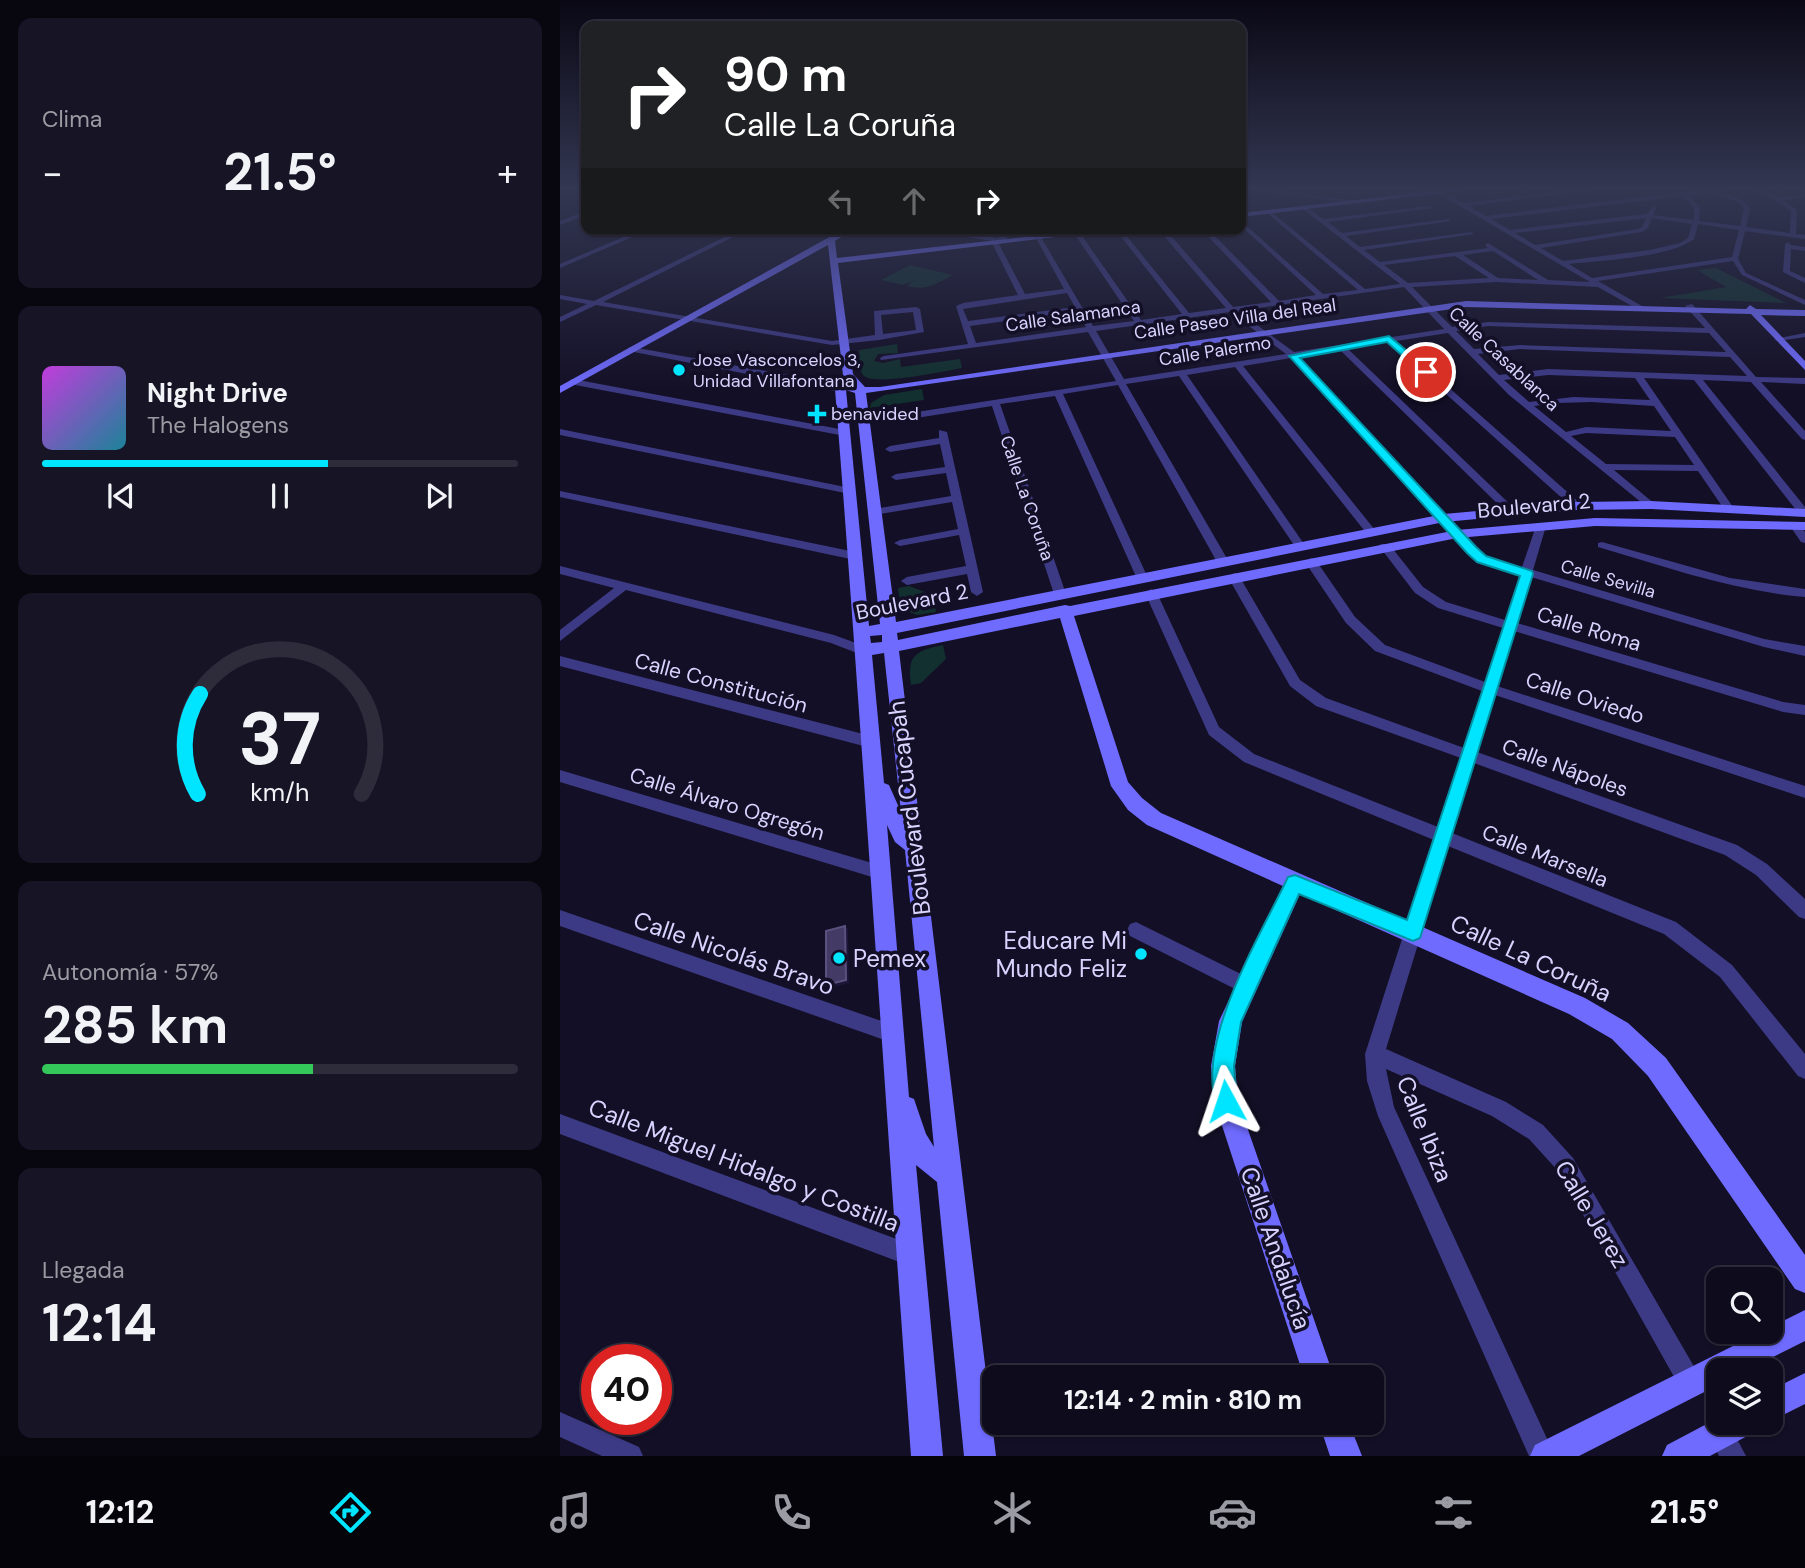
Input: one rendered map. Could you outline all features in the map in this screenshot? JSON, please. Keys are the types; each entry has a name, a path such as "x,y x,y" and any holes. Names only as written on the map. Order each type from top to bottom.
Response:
{"main road":[{"path":"560,390 800,257"},
{"name":"Boulevard Cucapah","path":"832,257 842,342 839,383 874,771 895,1075 927,1456"},
{"path":"832,261 865,257"},
{"name":"Calle Paseo Villa del Real","path":"859,387 880,390 1105,353 1426,306 1478,303 1805,312"},
{"path":"1751,310 1804,364"},
{"path":"839,383 859,387"},
{"name":"Boulevard Cucapah","path":"859,387 914,845 980,1456"},
{"name":"Boulevard 2","path":"862,650 890,638 1063,602 1142,578 1444,519 1577,506 1651,505 1805,513"},
{"name":"Boulevard 2","path":"1063,602 1151,593 1457,534 1595,522 1800,526"},
{"name":"Calle La Coruña","path":"1063,602 1120,786 1135,804 1154,819 1577,1006 1620,1031 1657,1067 1805,1279"},
{"name":"Boulevard 2","path":"861,632 890,638"},
{"path":"874,771 891,816 902,836 914,845"},
{"name":"Calle Andalucía","path":"1295,883 1231,1021 1223,1066 1226,1101 1315,1365"},
{"path":"895,1075 917,1146 930,1164 948,1174"},
{"path":"1544,1456 1805,1325"},
{"path":"1783,1400 1805,1388"},
{"path":"1338,1435 1346,1456"},
{"path":"1678,1456 1731,1437"}],"street":[{"path":"560,266 582,257"},
{"path":"560,320 689,257"},
{"path":"1004,257 1022,296"},
{"path":"1049,257 1223,562"},
{"path":"1094,257 1139,322"},
{"path":"1140,257 1187,316"},
{"name":"Calle Sevilla","path":"1185,257 1232,310 1294,356 1482,559 1785,649 1805,651"},
{"path":"1232,257 1277,303"},
{"path":"1278,257 1322,297"},
{"path":"1323,257 1365,292"},
{"name":"Calle Casablanca","path":"1369,257 1406,285 1527,405 1651,505"},
{"path":"1378,264 1433,257"},
{"path":"1461,257 1496,280"},
{"path":"1507,257 1546,282"},
{"path":"1551,257 1636,306"},
{"path":"1561,263 1603,257"},
{"path":"1787,257 1786,272 1805,281"},
{"path":"1417,259 1427,266"},
{"path":"1591,280 1735,259 1744,274 1805,303"},
{"path":"1437,274 1447,281"},
{"name":"Calle Salamanca","path":"884,358 1406,285 1496,280 1600,285"},
{"path":"973,345 959,308 962,305 1067,291"},
{"path":"560,297 825,342 879,338 920,331 916,309 877,313 879,338"},
{"path":"1691,308 1805,437"},
{"path":"965,324 1078,309"},
{"name":"Calle Palermo","path":"891,419 1488,324 1712,331"},
{"path":"1778,339 1805,335"},
{"path":"1389,339 1577,506"},
{"path":"1341,346 1512,512"},
{"path":"1472,352 1520,347 1734,355"},
{"path":"632,349 839,383"},
{"path":"1238,365 1371,532"},
{"path":"1497,378 1548,372 1805,381"},
{"path":"1182,374 1300,546"},
{"path":"1638,376 1730,510"},
{"path":"1697,378 1805,513"},
{"path":"573,382 845,433"},
{"path":"1058,393 1142,578"},
{"path":"1527,405 1542,401 1572,400 1655,403"},
{"name":"Calle La Coruña","path":"995,402 1063,602"},
{"path":"1564,435 1586,430 1676,434"},
{"path":"560,432 850,491"},
{"path":"890,449 943,436 977,592"},
{"path":"1606,467 1699,468"},
{"path":"896,477 950,468"},
{"path":"560,494 855,556"},
{"path":"874,512 957,498"},
{"name":"Calle Ibiza","path":"1541,526 1376,1054 1377,1081 1385,1109 1544,1456"},
{"path":"1800,526 1805,540"},
{"path":"900,543 964,531"},
{"path":"1602,545 1753,586 1805,593"},
{"name":"Calle Roma","path":"1385,546 1419,590 1442,605 1783,707 1805,710"},
{"name":"Calle Oviedo","path":"1311,562 1367,640 1380,648 1491,689 1805,792"},
{"path":"907,581 972,569"},
{"path":"560,570 834,639"},
{"name":"Calle Nápoles","path":"1234,577 1295,683 1306,694 1321,702 1731,850 1753,861 1773,877 1805,911"},
{"path":"560,637 625,585"},
{"name":"Calle Marsella","path":"1151,593 1214,731 1231,747 1249,758 1444,839 1671,928 1726,971 1805,1069"},
{"name":"Boulevard 2","path":"834,639 861,632"},
{"name":"Boulevard 2","path":"834,639 862,650"},
{"name":"Calle Constitución","path":"560,661 871,743"},
{"name":"Calle Álvaro Ogregón","path":"560,776 882,873"},
{"name":"Calle Nicolás Bravo","path":"560,918 893,1034"},
{"path":"1136,930 1247,986"},
{"name":"Calle Jerez","path":"1376,1054 1499,1110 1536,1132 1566,1165 1691,1382"},
{"name":"Calle Miguel Hidalgo y Costilla","path":"560,1124 910,1255"},
{"path":"560,1424 629,1456"}],"green space":[{"path":"910,265 953,275 936,284 920,288 907,286 913,281 903,285 881,280"},
{"path":"1716,268 1786,303 1660,298 1726,287 1697,270"},
{"path":"897,344 898,353 878,354 874,361 883,363 900,359 901,367 960,359 962,368 896,379 871,379 864,376 860,367 859,350"},
{"path":"922,389 924,400 870,408 871,403 884,395"},
{"path":"909,586 933,595 936,612 917,615 904,610 898,588"},
{"path":"943,645 946,659 921,683 911,685 910,667 915,656"}],"building":[{"name":"Pemex","path":"845,926 846,980 826,985 826,931"}],"place":[{"name":"Jose Vasconcelos 3, Unidad Villafontana","path":"679,370"},
{"name":"benavided","path":"817,414"},
{"name":"Educare Mi Mundo Feliz","path":"1141,954"},
{"name":"Pemex","path":"839,958"}],"route":[{"path":"1226,1101 1223,1066 1231,1021 1295,883 1413,932 1527,574 1482,559 1471,550 1294,356 1389,339 1426,372"}]}
